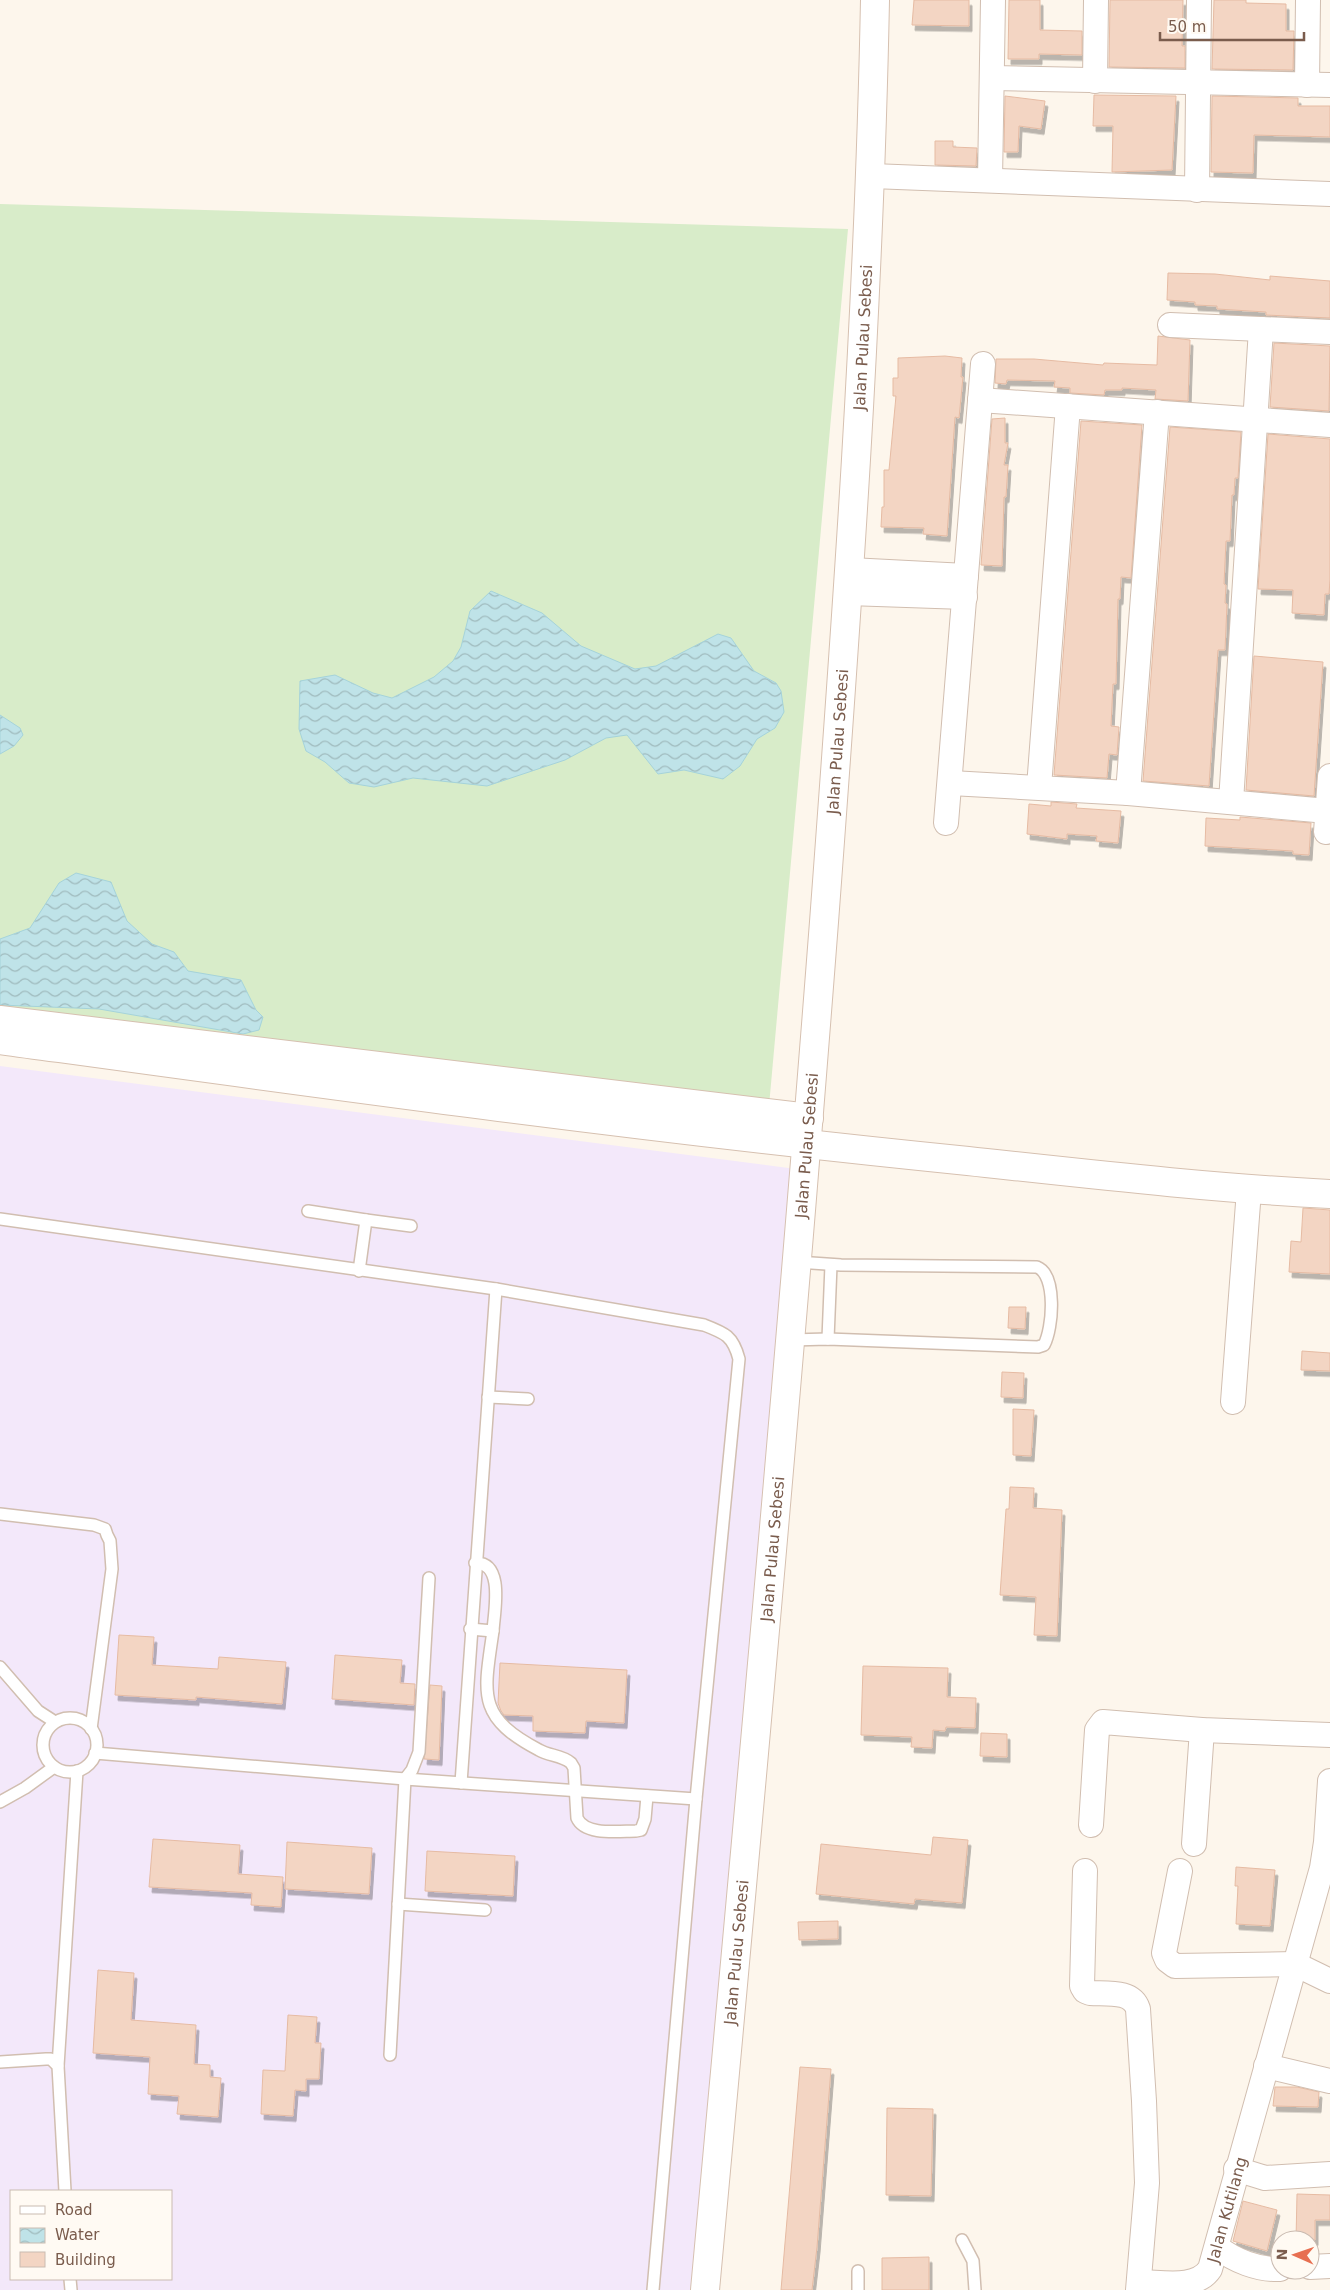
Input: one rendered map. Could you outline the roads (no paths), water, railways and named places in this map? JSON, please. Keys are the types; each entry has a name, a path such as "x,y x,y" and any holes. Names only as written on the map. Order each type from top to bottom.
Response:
{"street":[{"name":"Jalan Pulau Sebesi","path":"706,2290 797,1262 849,582 872,176 875,0"},
{"path":"990,180 993,0"},
{"path":"1095,81 1096,0"},
{"path":"1197,190 1199,0"},
{"path":"993,78 1318,85 1308,0"},
{"path":"872,176 1330,194"},
{"path":"1170,325 1330,332"},
{"path":"1231,802 1262,329"},
{"path":"946,823 951,783 983,364"},
{"path":"980,400 1330,425"},
{"path":"1039,787 1068,406"},
{"path":"1128,793 1157,412"},
{"path":"849,582 965,587"},
{"path":"951,783 1128,793 1231,802 1327,821 1330,776"},
{"path":"0,1020 809,1118"},
{"path":"0,1040 312,1083 806,1145 1249,1190 1330,1194"},
{"path":"1233,1402 1249,1190"},
{"path":"1091,1824 1097,1730 1103,1722 1202,1730 1330,1735"},
{"path":"1194,1844 1202,1730"},
{"name":"Jalan Kutilang","path":"1085,1871 1082,1986 1085,1991 1090,1993 1128,1996 1135,2001 1138,2009 1147,2183 1139,2286 1198,2281 1210,2269 1217,2247 1236,2170 1295,1964 1326,1870 1330,1781"},
{"path":"1180,1871 1164,1953 1171,1964 1175,1966 1295,1964 1330,1981"},
{"path":"1266,2066 1330,2081"},
{"path":"1236,2170 1265,2178 1330,2174"},
{"path":"1217,2247 1242,2262 1270,2270"}],"lane":[{"path":"308,1211 412,1226"},
{"path":"0,1219 496,1289 704,1325 723,1332 735,1344 739,1359 696,1799 653,2290"},
{"path":"359,1271 366,1220"},
{"path":"790,1340 828,1339 1038,1347 1044,1344 1049,1337 1051,1323 1048,1279 1044,1270 1037,1267 831,1265 797,1262"},
{"path":"828,1339 831,1265"},
{"path":"461,1783 470,1629 496,1289"},
{"path":"488,1397 528,1399"},
{"path":"0,1514 94,1524 100,1526 108,1534 112,1569 91,1729 96,1744 95,1753 91,1761 77,1771 69,1772 54,1767 45,1756 43,1743 48,1729 55,1722 73,1718 82,1721 91,1729"},
{"path":"475,1563 480,1563 490,1568 495,1579 493,1631 486,1686 488,1702 493,1715 521,1740 542,1752 571,1763 574,1768 577,1818 584,1828 641,1830 645,1819 647,1796"},
{"path":"390,2055 405,1779 412,1770 419,1752 430,1578"},
{"path":"470,1629 493,1631"},
{"path":"0,1668 38,1712 55,1722"},
{"path":"95,1753 405,1779 696,1799"},
{"path":"0,1802 25,1788 54,1767"},
{"path":"65,2190 58,2066 77,1771"},
{"path":"398,1904 485,1910"},
{"path":"0,2062 46,2059 51,2060 58,2066"},
{"path":"962,2240 973,2261 976,2290"},
{"path":"858,2271 858,2290"}],"water":[{"path":"491,591 542,613 581,646 635,669 656,666 718,634 731,638 754,671 776,683 781,691 784,712 775,728 757,739 740,766 723,779 684,770 658,774 627,735 606,738 565,760 487,786 413,778 374,787 349,783 325,762 306,751 299,729 300,681 335,675 373,693 392,698 434,677 453,661 461,647 470,611"},
{"path":"0,715 20,728 23,735 14,746 0,754"},
{"path":"76,873 111,882 127,921 152,944 174,952 188,971 241,980 256,1010 263,1017 259,1030 243,1034 99,1009 0,1005 0,939 30,928 59,883"}]}
